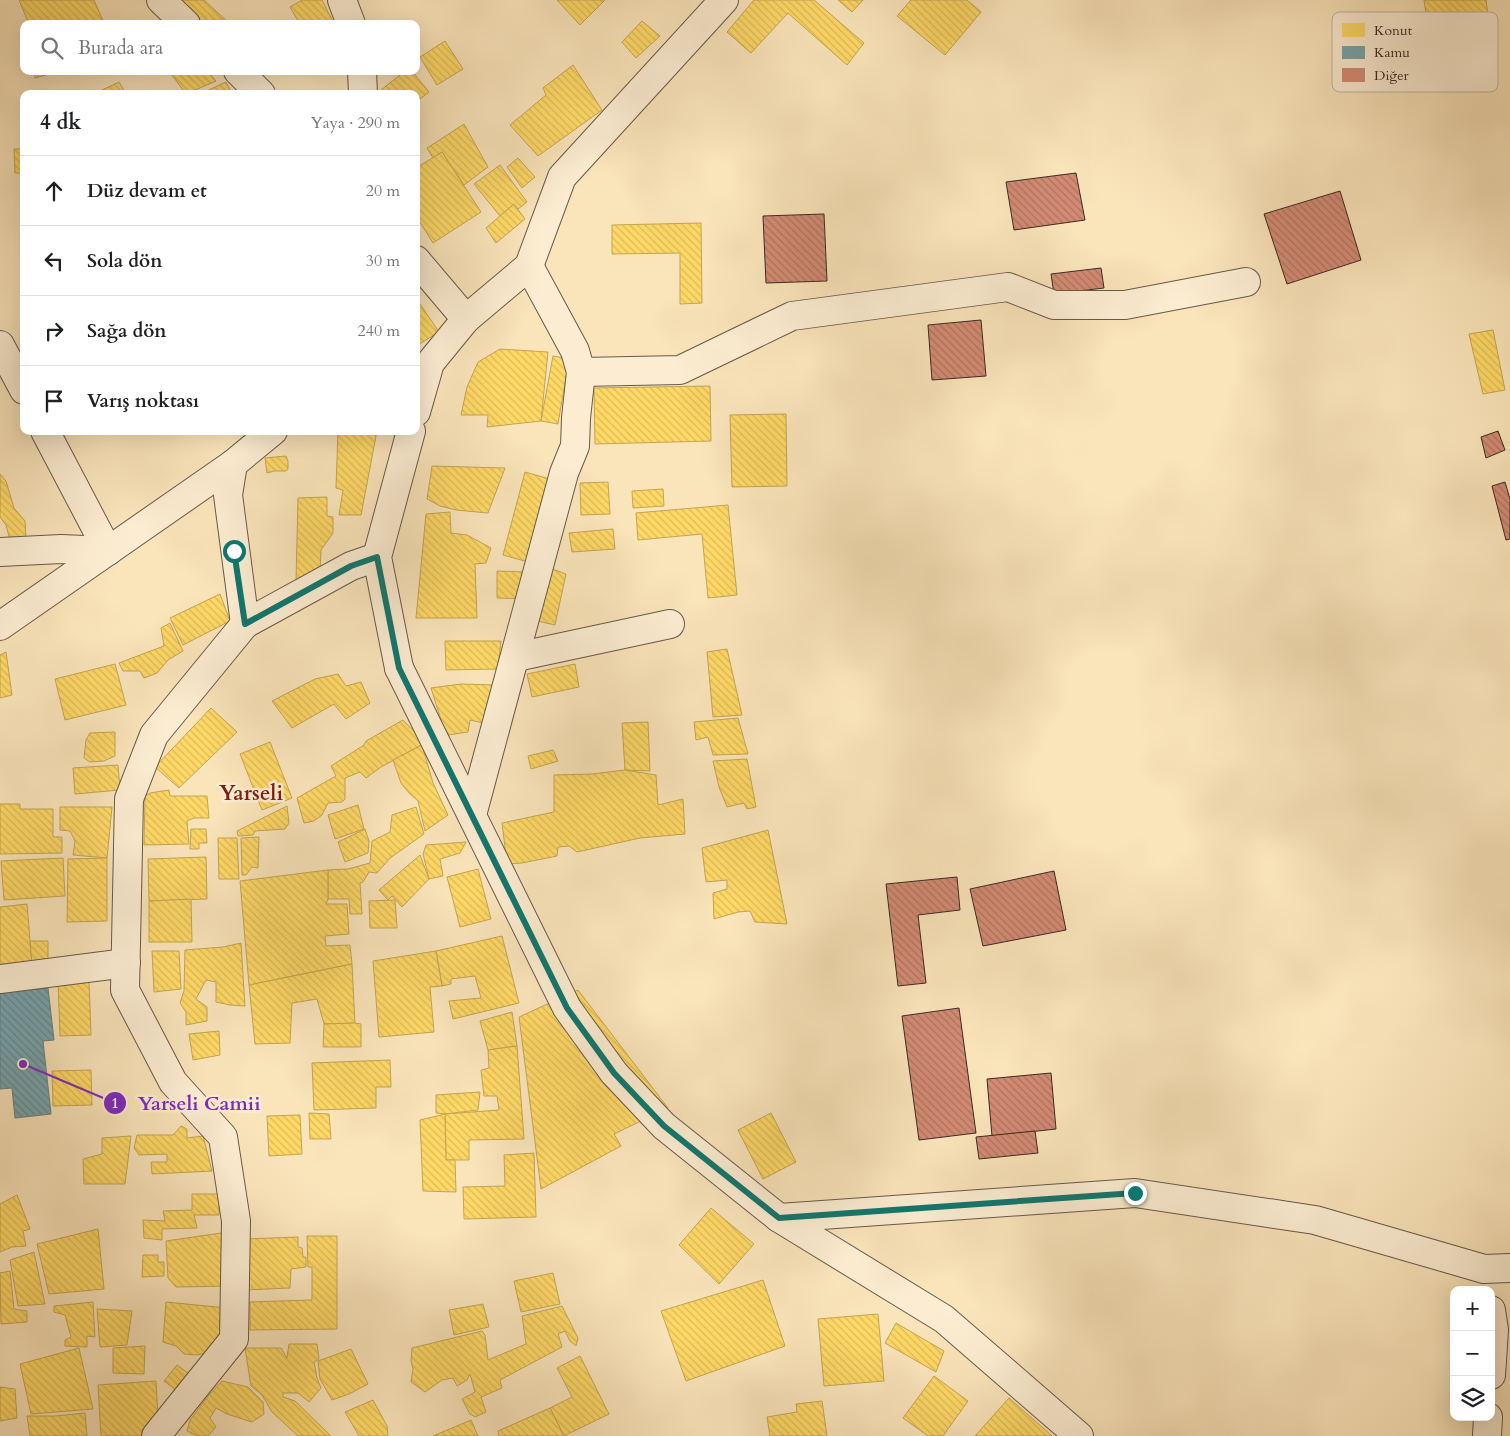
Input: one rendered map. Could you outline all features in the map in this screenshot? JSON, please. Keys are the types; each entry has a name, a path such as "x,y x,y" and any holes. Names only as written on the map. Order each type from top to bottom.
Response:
{"street":[{"path":"160,0 182,20"},
{"path":"342,0 350,20"},
{"path":"420,385 423,365 466,319 529,266 562,177 724,0"},
{"path":"242,75 257,90"},
{"path":"362,75 363,90"},
{"path":"420,265 466,319"},
{"path":"472,816 564,473 575,446 581,372 575,350 529,266"},
{"path":"581,372 680,370 792,316 1008,287 1054,305 1125,305 1246,282"},
{"path":"0,345 20,382"},
{"path":"47,435 108,551"},
{"path":"0,626 233,464 268,435"},
{"path":"410,435 377,557 399,668 567,1008 614,1073 664,1126 779,1218 944,1319 1079,1436"},
{"path":"233,464 228,495 245,624"},
{"path":"0,552 61,549 108,551"},
{"path":"156,1436 234,1339 236,1221 223,1137 173,1082 125,990 129,799 154,734 245,624 351,566 377,557"},
{"path":"516,657 670,624"},
{"path":"0,979 126,963"},
{"path":"779,1218 1135,1193 1315,1220 1494,1276"},
{"path":"1487,1436 1488,1421"}],"building: Konut":[{"path":"19,0 94,0 103,20 27,20"},
{"path":"172,0 204,0 226,20 194,20"},
{"path":"302,0 322,0 332,20 298,20 290,7"},
{"path":"557,0 605,0 580,25"},
{"path":"754,0 814,0 864,43 847,65 788,13 751,53 727,32"},
{"path":"838,0 863,0 852,12"},
{"path":"911,0 967,0 981,12 945,55 897,16"},
{"path":"1424,0 1486,0 1488,12 1426,12"},
{"path":"642,21 660,36 636,58 622,42"},
{"path":"445,41 463,69 437,85 420,57"},
{"path":"573,65 602,110 538,156 510,125 546,95 543,88"},
{"path":"35,75 45,75 35,78"},
{"path":"172,75 211,75 216,81 195,90 183,90"},
{"path":"400,75 415,75 429,92 420,99 420,90 381,90"},
{"path":"119,82 124,90 102,90"},
{"path":"226,82 230,90 209,90"},
{"path":"464,124 488,167 464,185 442,152 433,158 427,148"},
{"path":"14,149 20,149 20,173 15,173"},
{"path":"442,152 481,212 433,243 420,222 420,166"},
{"path":"518,158 535,177 522,188 507,167"},
{"path":"500,165 527,202 518,209 514,204 500,216 474,184"},
{"path":"514,204 525,219 496,243 486,228"},
{"path":"701,223 702,303 680,304 680,253 612,254 612,225"},
{"path":"420,304 439,332 420,344"},
{"path":"1493,330 1505,390 1483,394 1469,334"},
{"path":"500,349 548,352 541,421 487,427 488,415 461,415 467,387 478,362"},
{"path":"553,356 569,359 558,424 541,421"},
{"path":"710,386 711,441 595,444 594,388"},
{"path":"786,414 787,486 732,487 730,415"},
{"path":"338,435 376,435 361,515 339,515 343,490 336,488"},
{"path":"286,456 288,469 286,471 267,473 265,458"},
{"path":"432,466 505,468 488,513 456,510 440,506 427,499"},
{"path":"525,472 553,480 532,563 503,555"},
{"path":"0,474 6,481 14,508 25,521 26,539 10,540 6,525 0,517"},
{"path":"608,482 610,514 581,515 580,483"},
{"path":"663,489 664,506 633,508 632,491"},
{"path":"327,497 327,516 333,517 333,533 321,550 320,572 296,581 298,498"},
{"path":"728,505 737,595 708,598 702,534 638,540 636,513"},
{"path":"450,512 451,533 467,535 491,548 486,563 475,564 477,618 416,618 426,514"},
{"path":"613,529 615,549 572,552 569,533"},
{"path":"544,566 566,574 555,625 529,619"},
{"path":"497,571 527,572 526,599 497,598"},
{"path":"220,594 230,621 183,645 170,618"},
{"path":"170,623 183,651 168,660 157,673 144,678 140,671 123,671 119,663 164,646 161,628"},
{"path":"445,641 501,641 498,669 446,670"},
{"path":"727,649 742,715 713,717 707,652"},
{"path":"6,652 12,695 0,698 0,655"},
{"path":"115,664 126,705 65,720 55,679"},
{"path":"575,664 579,687 532,697 527,674"},
{"path":"338,674 346,686 361,682 370,703 346,719 334,704 292,728 272,701 315,679"},
{"path":"461,684 497,685 492,725 470,720 468,732 448,735 442,723 431,688"},
{"path":"211,708 237,732 179,788 155,767"},
{"path":"738,718 748,754 713,755 708,737 696,740 694,722"},
{"path":"403,720 425,743 381,767 366,778 360,772 345,778 345,799 342,802 328,803 322,815 314,821 304,823 297,798 336,776 331,766 364,745 366,741"},
{"path":"648,722 650,771 625,770 622,723"},
{"path":"115,732 115,756 104,761 90,762 84,758 86,740 90,733"},
{"path":"270,742 292,798 262,810 240,754"},
{"path":"422,745 433,783 448,815 425,831 418,801 401,783 393,760"},
{"path":"553,750 558,761 531,769 528,756"},
{"path":"747,759 756,807 747,809 744,803 727,807 719,787 713,761"},
{"path":"118,765 120,790 75,794 73,768"},
{"path":"625,770 656,775 658,805 683,799 685,834 640,838 577,852 569,846 558,847 557,856 507,864 502,823 554,812 554,775 592,774"},
{"path":"169,790 170,796 207,796 209,818 194,818 187,821 189,844 144,845 145,796 150,793"},
{"path":"0,804 20,804 20,809 53,809 53,837 62,837 62,853 0,854"},
{"path":"358,805 364,829 335,839 328,815"},
{"path":"287,806 289,823 285,829 255,831 253,835 238,836 237,831"},
{"path":"60,807 112,807 107,858 73,855 75,841 70,831 60,830"},
{"path":"416,807 424,834 390,858 377,873 369,872 363,882 360,883 362,914 350,914 349,899 328,899 328,870 348,869 370,863 372,841 390,832 392,815"},
{"path":"191,829 206,829 207,843 199,843 199,849 190,849"},
{"path":"365,829 369,841 368,853 345,862 338,842"},
{"path":"768,830 787,924 755,922 750,911 738,912 714,919 713,893 727,889 727,880 706,882 702,848"},
{"path":"259,837 258,868 252,867 246,875 242,875 241,838"},
{"path":"218,838 237,838 239,879 219,879"},
{"path":"466,842 460,853 440,859 443,876 429,879 423,854 426,845"},
{"path":"420,855 429,879 402,907 392,896 388,900 379,890"},
{"path":"206,857 207,899 149,901 148,859"},
{"path":"63,858 65,896 4,900 1,861"},
{"path":"107,858 107,921 67,922 68,859"},
{"path":"478,869 491,919 460,927 447,877"},
{"path":"328,870 328,899 326,904 347,904 349,934 325,936 326,946 350,945 352,964 249,985 240,881"},
{"path":"191,899 192,942 149,942 149,901"},
{"path":"395,900 397,928 370,928 369,901"},
{"path":"27,904 32,965 0,968 0,907"},
{"path":"502,936 519,1003 453,1019 449,1001 481,998 475,976 451,979 451,984 442,986 436,951"},
{"path":"30,941 48,941 48,965 32,965"},
{"path":"241,943 245,1006 216,1002 216,982 206,980 196,999 207,1007 207,1021 186,1025 186,1012 180,1003 184,991 185,950 223,947"},
{"path":"152,951 179,951 181,989 154,992"},
{"path":"436,951 442,986 430,987 434,1032 379,1037 373,961"},
{"path":"352,964 355,1023 324,1024 317,999 292,1003 290,1043 255,1044 249,985"},
{"path":"89,981 91,1035 60,1036 58,982"},
{"path":"578,990 668,1108 614,1134 621,1146 541,1189 519,1017"},
{"path":"512,1012 517,1046 488,1050 480,1021"},
{"path":"324,1024 361,1024 361,1047 323,1047"},
{"path":"219,1031 220,1055 193,1060 189,1034"},
{"path":"517,1046 524,1139 469,1140 469,1160 446,1160 445,1114 499,1110 497,1096 484,1096 481,1070 489,1068 488,1050"},
{"path":"390,1060 391,1087 376,1087 376,1108 314,1110 312,1063"},
{"path":"91,1070 92,1105 53,1106 52,1071"},
{"path":"480,1092 478,1110 445,1114 436,1113 436,1095"},
{"path":"309,1113 329,1114 331,1139 310,1139"},
{"path":"771,1113 796,1162 763,1179 738,1130"},
{"path":"445,1114 446,1160 455,1160 456,1192 423,1191 420,1120"},
{"path":"300,1115 302,1154 269,1156 267,1116"},
{"path":"181,1126 187,1129 187,1138 203,1136 212,1171 152,1174 151,1162 167,1162 167,1154 139,1155 134,1148 137,1135 173,1135"},
{"path":"131,1136 125,1184 84,1184 83,1159 102,1154 102,1138"},
{"path":"534,1153 536,1217 464,1219 463,1187 505,1186 504,1155"},
{"path":"192,1194 219,1194 219,1215 194,1215 197,1228 162,1229 162,1240 144,1238 143,1220 165,1221 163,1211 192,1210"},
{"path":"17,1195 30,1229 23,1231 26,1246 12,1247 0,1252 0,1204"},
{"path":"711,1208 754,1244 719,1284 679,1245"},
{"path":"98,1229 104,1289 49,1294 37,1244"},
{"path":"228,1232 229,1286 176,1287 168,1278 166,1241"},
{"path":"307,1236 337,1236 337,1329 250,1330 250,1302 312,1300 312,1267 308,1267"},
{"path":"298,1237 298,1247 302,1248 303,1257 306,1257 306,1267 291,1269 290,1288 245,1290 244,1239"},
{"path":"34,1252 45,1304 18,1306 10,1260"},
{"path":"143,1255 158,1255 158,1262 164,1262 164,1276 142,1277"},
{"path":"10,1271 14,1309 27,1311 27,1322 1,1324 0,1273"},
{"path":"553,1273 560,1304 521,1312 514,1281"},
{"path":"763,1280 785,1346 686,1381 661,1311"},
{"path":"93,1302 95,1337 87,1336 87,1347 65,1346 65,1340 71,1337 65,1315 54,1312 54,1306"},
{"path":"166,1302 227,1308 220,1349 197,1355 184,1354 176,1346 163,1342"},
{"path":"483,1304 489,1327 454,1335 449,1310"},
{"path":"562,1306 578,1338 576,1346 570,1341 565,1331 558,1334 562,1347 500,1380 502,1388 481,1397 486,1412 475,1417 470,1414 462,1399 475,1392 470,1374 467,1380 457,1386 453,1378 442,1380 425,1392 411,1382 413,1369 411,1361 412,1348 482,1331 485,1335 488,1360 526,1344 522,1316"},
{"path":"97,1309 132,1311 127,1345 100,1347"},
{"path":"878,1314 884,1381 824,1386 818,1319"},
{"path":"896,1323 944,1351 936,1372 885,1343"},
{"path":"289,1344 317,1344 319,1359 314,1362 321,1388 309,1402 298,1393 283,1393 283,1397 295,1401 331,1436 298,1436 272,1412 262,1395 251,1386 245,1348 281,1348 287,1358"},
{"path":"145,1346 144,1374 113,1373 113,1348"},
{"path":"79,1348 93,1409 31,1414 20,1364"},
{"path":"351,1349 368,1384 332,1400 320,1379 318,1361"},
{"path":"580,1356 609,1414 564,1436 550,1408 572,1397 557,1368"},
{"path":"177,1365 196,1379 184,1396 164,1381"},
{"path":"934,1376 968,1401 943,1436 928,1436 903,1418"},
{"path":"156,1381 158,1417 147,1424 141,1436 101,1436 98,1385"},
{"path":"222,1381 248,1387 263,1402 264,1414 252,1422 227,1414 216,1408 210,1418 216,1427 208,1436 197,1436 187,1431 190,1420"},
{"path":"0,1387 15,1389 17,1418 0,1421"},
{"path":"1009,1398 1052,1436 975,1436"},
{"path":"373,1400 387,1426 388,1436 359,1436 345,1412"},
{"path":"822,1401 827,1436 770,1436 767,1417 797,1412 796,1404"},
{"path":"550,1408 564,1436 499,1436 498,1431"},
{"path":"85,1413 87,1436 30,1436 27,1416"},
{"path":"471,1420 478,1436 433,1436"}],"building: Kamu":[{"path":"48,988 54,1040 43,1041 51,1114 15,1118 12,1088 0,1089 0,993"}],"building: Diğer":[{"path":"1076,173 1085,220 1014,230 1006,182"},
{"path":"1340,191 1361,260 1287,284 1264,214"},
{"path":"824,214 827,281 766,283 763,216"},
{"path":"1101,268 1104,288 1054,294 1051,274"},
{"path":"981,320 986,376 932,380 928,325"},
{"path":"1498,431 1505,450 1486,458 1481,437"},
{"path":"1505,482 1510,499 1510,539 1506,540 1492,486"},
{"path":"1054,871 1066,930 983,946 970,889"},
{"path":"957,877 960,910 918,915 926,983 898,986 886,884"},
{"path":"959,1008 976,1133 919,1140 902,1016"},
{"path":"1051,1073 1056,1129 992,1136 987,1079"},
{"path":"1035,1131 1038,1153 979,1159 976,1137"}],"place":[{"name":"Yarseli Camii","path":"23,1064"}],"district":[{"name":"Yarseli","path":"251,793"}],"route":[{"path":"234,551 245,624 351,566 377,557 399,668 567,1008 614,1073 664,1126 779,1218 1135,1193"}]}
